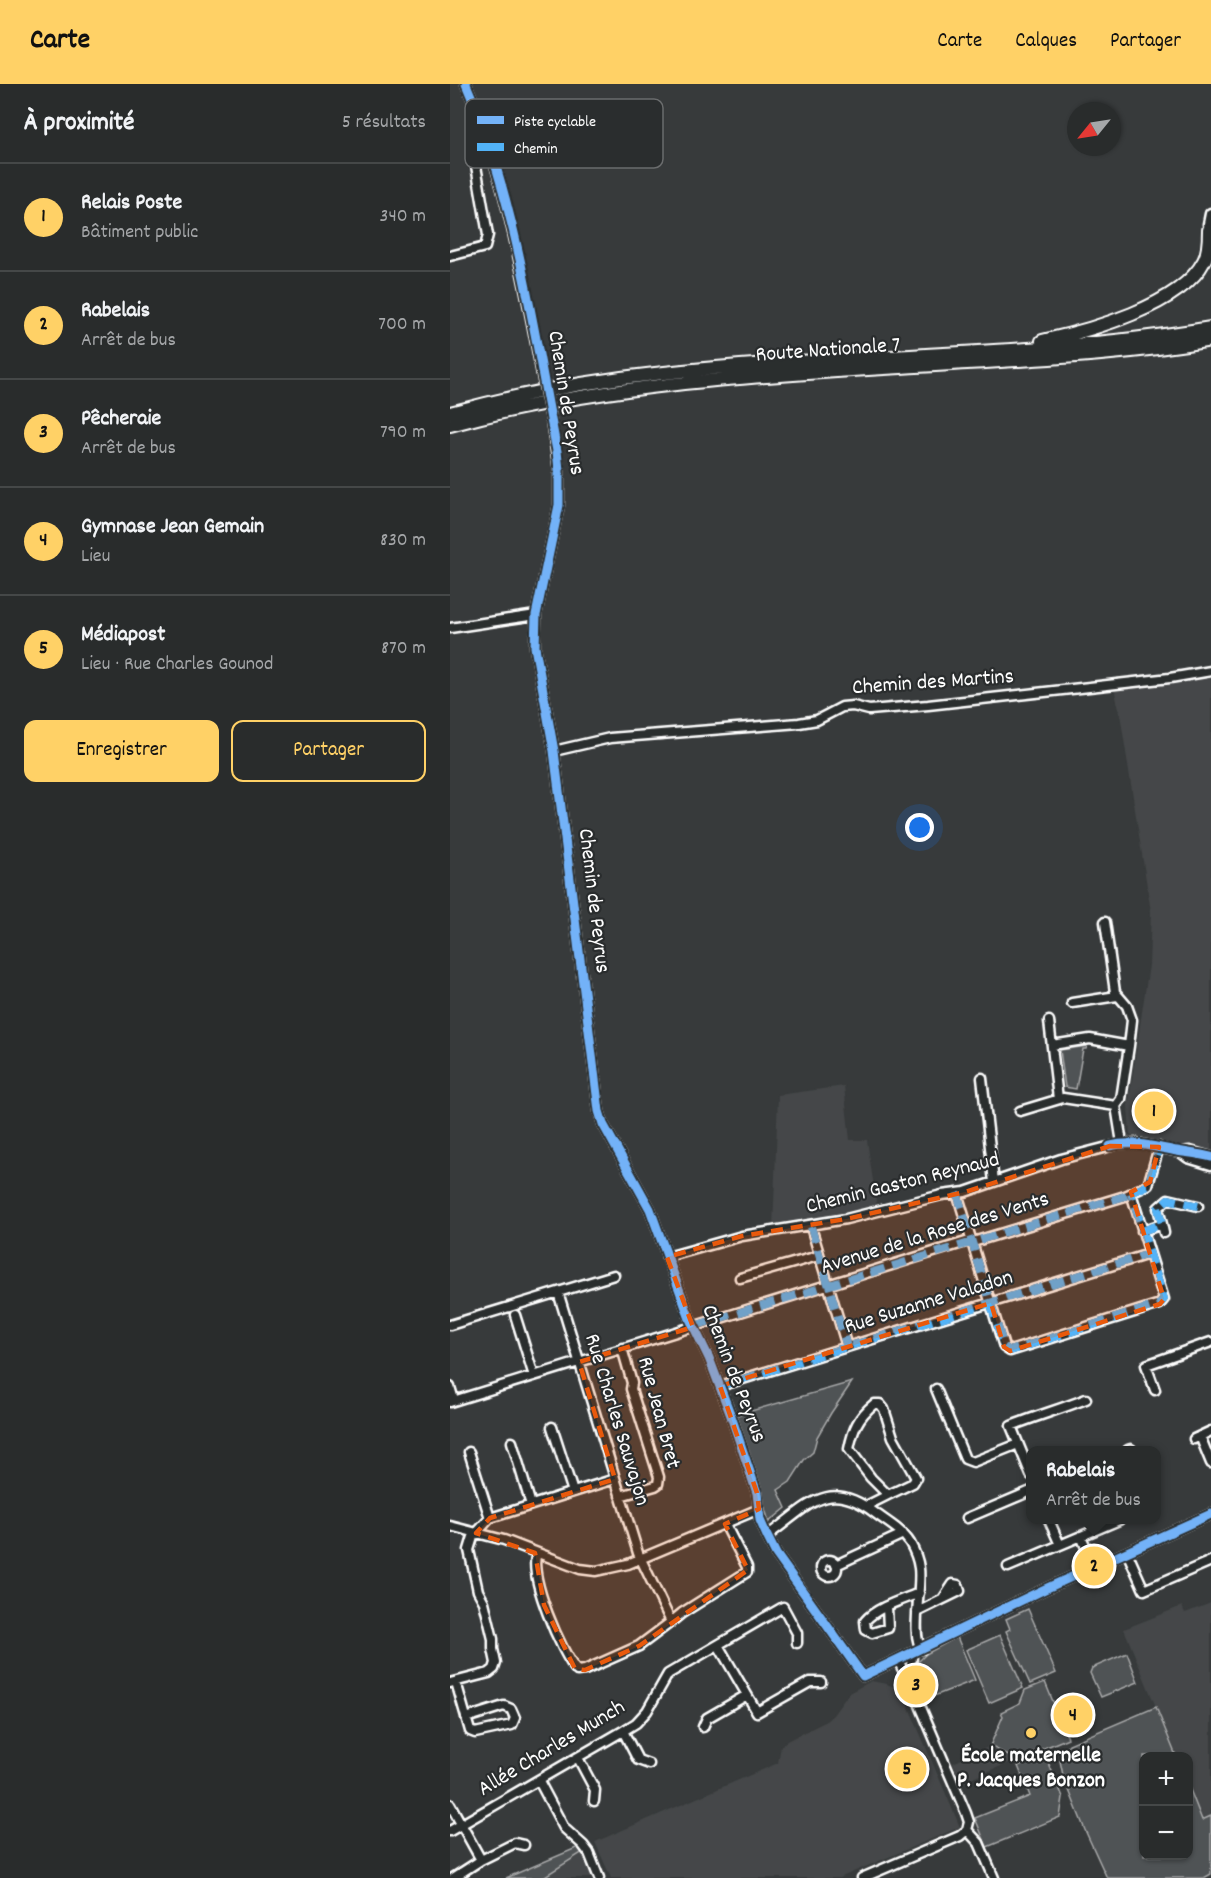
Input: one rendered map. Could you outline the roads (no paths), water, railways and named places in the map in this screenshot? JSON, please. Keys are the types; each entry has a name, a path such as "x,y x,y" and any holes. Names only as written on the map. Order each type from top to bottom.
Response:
{"highway":[{"path":"999,350 1108,324 1173,292 1191,279 1204,262 1210,232"},
{"name":"Route Nationale 7","path":"450,413 545,391 653,374 1114,341 1211,328"},
{"name":"Route Nationale 7","path":"450,425 571,398 654,385 1070,356 1211,340"}],"main road":[{"path":"1210,232 1211,214"}],"street":[{"name":"Chemin de Peyrus","path":"466,84 472,99"},
{"path":"450,256 485,247 488,235 476,168"},
{"name":"Chemin de Peyrus","path":"497,168 515,232 559,470 559,506 536,615 535,647 554,751 599,1111 603,1124 650,1209 694,1326 720,1386 756,1493 760,1520 776,1554 863,1676 906,1660"},
{"path":"450,628 536,615"},
{"name":"Chemin des Martins","path":"554,751 610,738 799,723 817,720 842,707 853,706 869,710 927,705 1170,678 1211,671"},
{"path":"1105,922 1117,996 1127,1006 1132,1026 1121,1099 1116,1106 1122,1143"},
{"path":"1072,1003 1117,996"},
{"path":"1049,1021 1058,1099"},
{"path":"1052,1045 1090,1039 1129,1046"},
{"path":"982,1078 994,1182"},
{"path":"1020,1111 1063,1098 1116,1106"},
{"name":"Chemin Gaston Reynaud","path":"667,1257 742,1236 811,1227 957,1193 1061,1159 1122,1143 1180,1152 1190,1151 1211,1157"},
{"name":"Avenue de la Rose des Vents","path":"452,1401 1131,1193 1145,1187 1150,1182 1159,1147"},
{"name":"Chemin Gaston Reynaud","path":"1180,1152 1188,1158 1211,1165"},
{"path":"957,1193 1004,1347 1010,1351 1160,1304 1164,1299 1131,1193"},
{"path":"1142,1231 1163,1228 1158,1208 1168,1199 1198,1206"},
{"path":"811,1227 847,1347"},
{"name":"Rue Suzanne Valadon","path":"720,1386 1149,1254"},
{"path":"740,1278 818,1256"},
{"path":"450,1325 614,1275"},
{"name":"Rue Charles Sauvajon","path":"558,1292 640,1558 671,1622"},
{"path":"514,1316 534,1376"},
{"path":"1155,1390 1146,1365 1211,1342"},
{"name":"Rue Jean Bret","path":"620,1496 655,1486 658,1484 659,1477 631,1389 632,1383 622,1348"},
{"path":"450,1387 452,1401"},
{"path":"936,1389 965,1459 973,1462 1018,1444"},
{"path":"1026,1463 1011,1426 1086,1399"},
{"path":"866,1506 913,1483 916,1478 893,1437 884,1409 880,1404 874,1404 853,1429 849,1449 871,1478 888,1495"},
{"path":"552,1426 573,1492"},
{"path":"1211,1431 1197,1438 1211,1463"},
{"path":"512,1442 531,1505"},
{"path":"469,1452 490,1518"},
{"path":"466,1718 504,1706 511,1709 515,1718 512,1725 475,1733 470,1731 453,1682 489,1673 494,1669 496,1663 484,1602 478,1591 470,1557 470,1542 490,1518 615,1479"},
{"path":"967,1518 1026,1493"},
{"path":"767,1536 810,1504 822,1498 846,1497 866,1506 903,1533 917,1557 920,1570 916,1623 923,1647"},
{"path":"450,1526 504,1540 587,1571 617,1567 759,1509"},
{"path":"906,1660 923,1647 1094,1566 1211,1514"},
{"path":"537,1554 534,1563 544,1605 575,1669 580,1672 639,1646 682,1613 747,1572 747,1567 725,1524"},
{"path":"1051,1524 1060,1545"},
{"path":"1008,1567 1110,1524"},
{"path":"836,1564 903,1533"},
{"path":"1081,1536 1094,1566"},
{"path":"1127,1552 1144,1590 1211,1561"},
{"path":"887,1607 919,1593"},
{"path":"917,1612 943,1599"},
{"name":"Allée Charles Munch","path":"450,1831 636,1723 647,1710 668,1674 783,1607 797,1633 797,1643"},
{"path":"718,1645 757,1712 810,1682 821,1682"},
{"path":"862,1878 960,1836 967,1830 969,1822 919,1702 906,1660"},
{"path":"906,1660 919,1702"},
{"path":"703,1727 707,1718 747,1695"},
{"path":"623,1731 638,1760 649,1764"},
{"path":"578,1758 595,1790 594,1801"},
{"path":"538,1781 564,1828 589,1853 599,1878"},
{"path":"450,1804 481,1860"},
{"path":"967,1830 979,1843 994,1878"},
{"path":"453,1878 481,1860 515,1843 524,1845"}],"place":[{"name":"Relais Poste","path":"1154,1111"},
{"name":"Rabelais","path":"1094,1566"},
{"name":"Pêcheraie","path":"916,1685"},
{"name":"Gymnase Jean Gemain","path":"1073,1715"},
{"name":"École maternelle P. Jacques Bonzon","path":"1031,1733"},
{"name":"Médiapost","path":"907,1769"}]}
